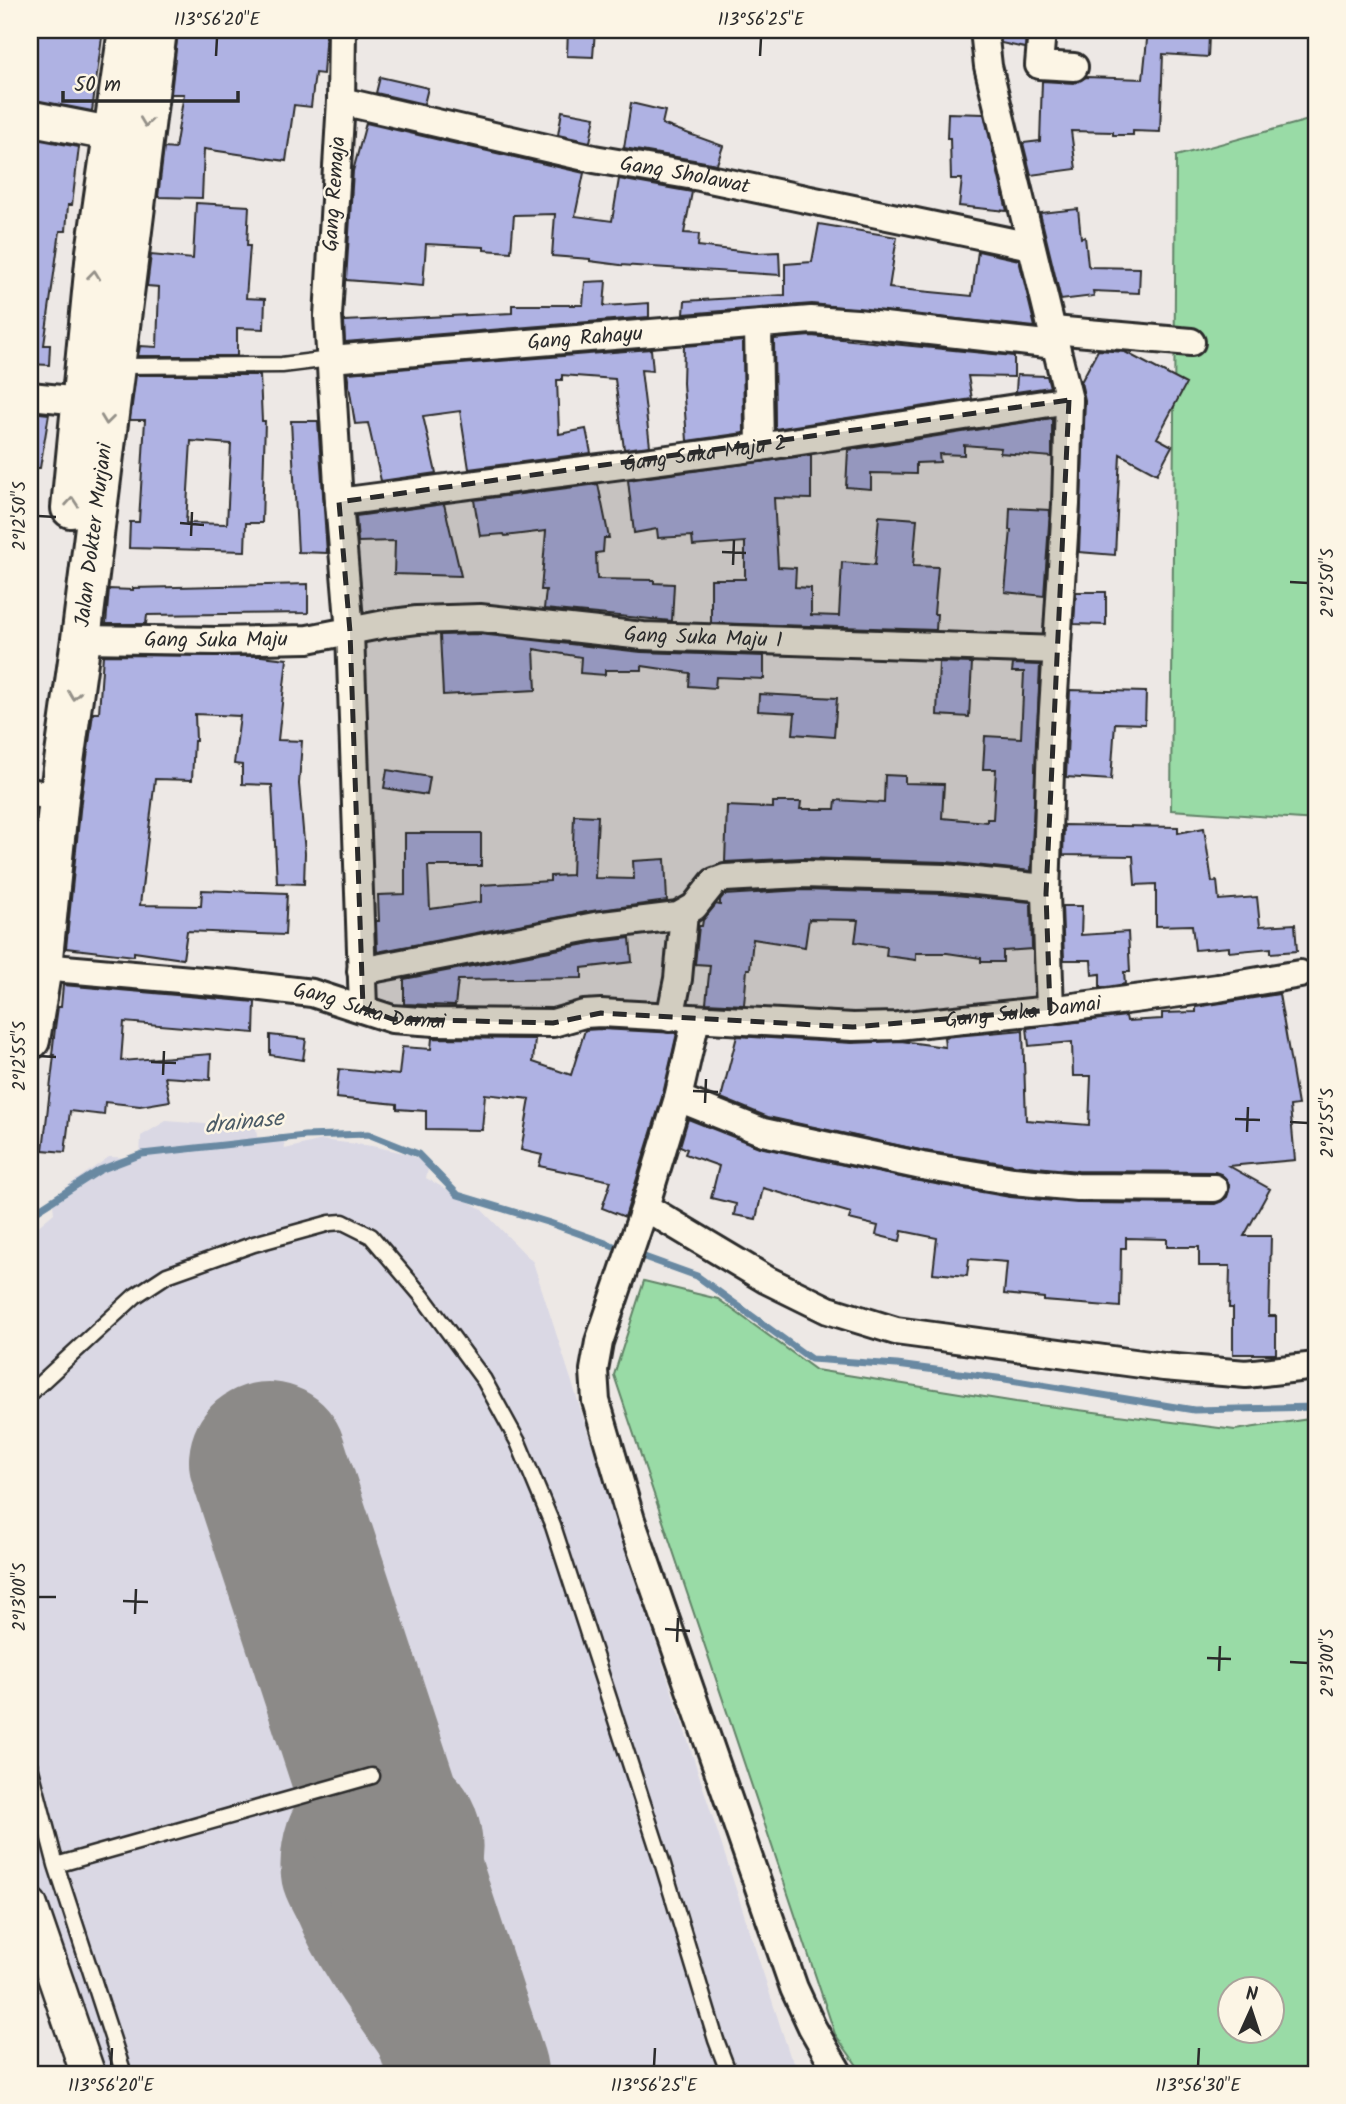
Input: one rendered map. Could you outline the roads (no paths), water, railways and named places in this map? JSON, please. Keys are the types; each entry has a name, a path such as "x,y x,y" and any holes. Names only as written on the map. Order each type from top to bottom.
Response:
{"main road":[{"name":"Jalan Dokter Murjani","path":"30,837 81,639 81,401 96,252 128,30"},
{"name":"Jalan Dokter Murjani","path":"30,1040 42,967 41,795 80,546 114,366 157,30"}],"street":[{"name":"Gang Remaja","path":"342,30 341,101 328,316 350,632 363,1008"},
{"path":"984,30 988,66 1069,400 1046,888 1050,1010"},
{"path":"1042,30 1039,65 1073,67"},
{"name":"Gang Sholawat","path":"341,101 594,159 700,177 1031,246"},
{"path":"30,118 112,134"},
{"name":"Gang Rahayu","path":"330,359 811,320 1054,337 1191,342"},
{"path":"758,325 760,447"},
{"path":"30,396 81,401"},
{"name":"Gang Suka Maju 2","path":"339,502 760,447 1069,400"},
{"name":"Gang Suka Maju 1","path":"350,632 417,620 480,618 643,636 1057,650"},
{"name":"Gang Suka Maju","path":"81,639 308,639 350,632"},
{"path":"361,971 595,926 684,913 694,907 714,883 725,878 802,874 945,878 1046,888"},
{"path":"670,1018 678,979 684,913"},
{"name":"Gang Suka Damai","path":"42,967 312,993 393,1019 553,1023 584,1014 601,1013 864,1027 1050,1010 1218,988 1300,974"},
{"path":"696,1019 678,1098 645,1207 599,1342 594,1370 596,1401 631,1520 794,1988 811,2026 839,2074"},
{"path":"678,1098 763,1132 1013,1181 1077,1187 1214,1188"},
{"path":"645,1207 766,1280 816,1304 896,1331 1164,1367 1246,1374 1316,1366"},
{"path":"33,1922 88,2074"}],"lane":[{"name":"Gang Rahayu","path":"114,366 282,365 330,359"},
{"path":"30,1393 135,1296 167,1275 254,1244 330,1223 343,1222 371,1236 422,1296 484,1380 518,1442 553,1526 729,2074"},
{"path":"30,1766 56,1865 124,2074"},
{"path":"56,1865 372,1776"}],"waterway":[{"path":"1311,1006 1316,1005"},
{"name":"drainase","path":"30,1215 100,1170 142,1154 305,1136 368,1134 418,1154 458,1195 550,1223 697,1276 811,1359 897,1365 1005,1379 1194,1410 1316,1407"}]}
